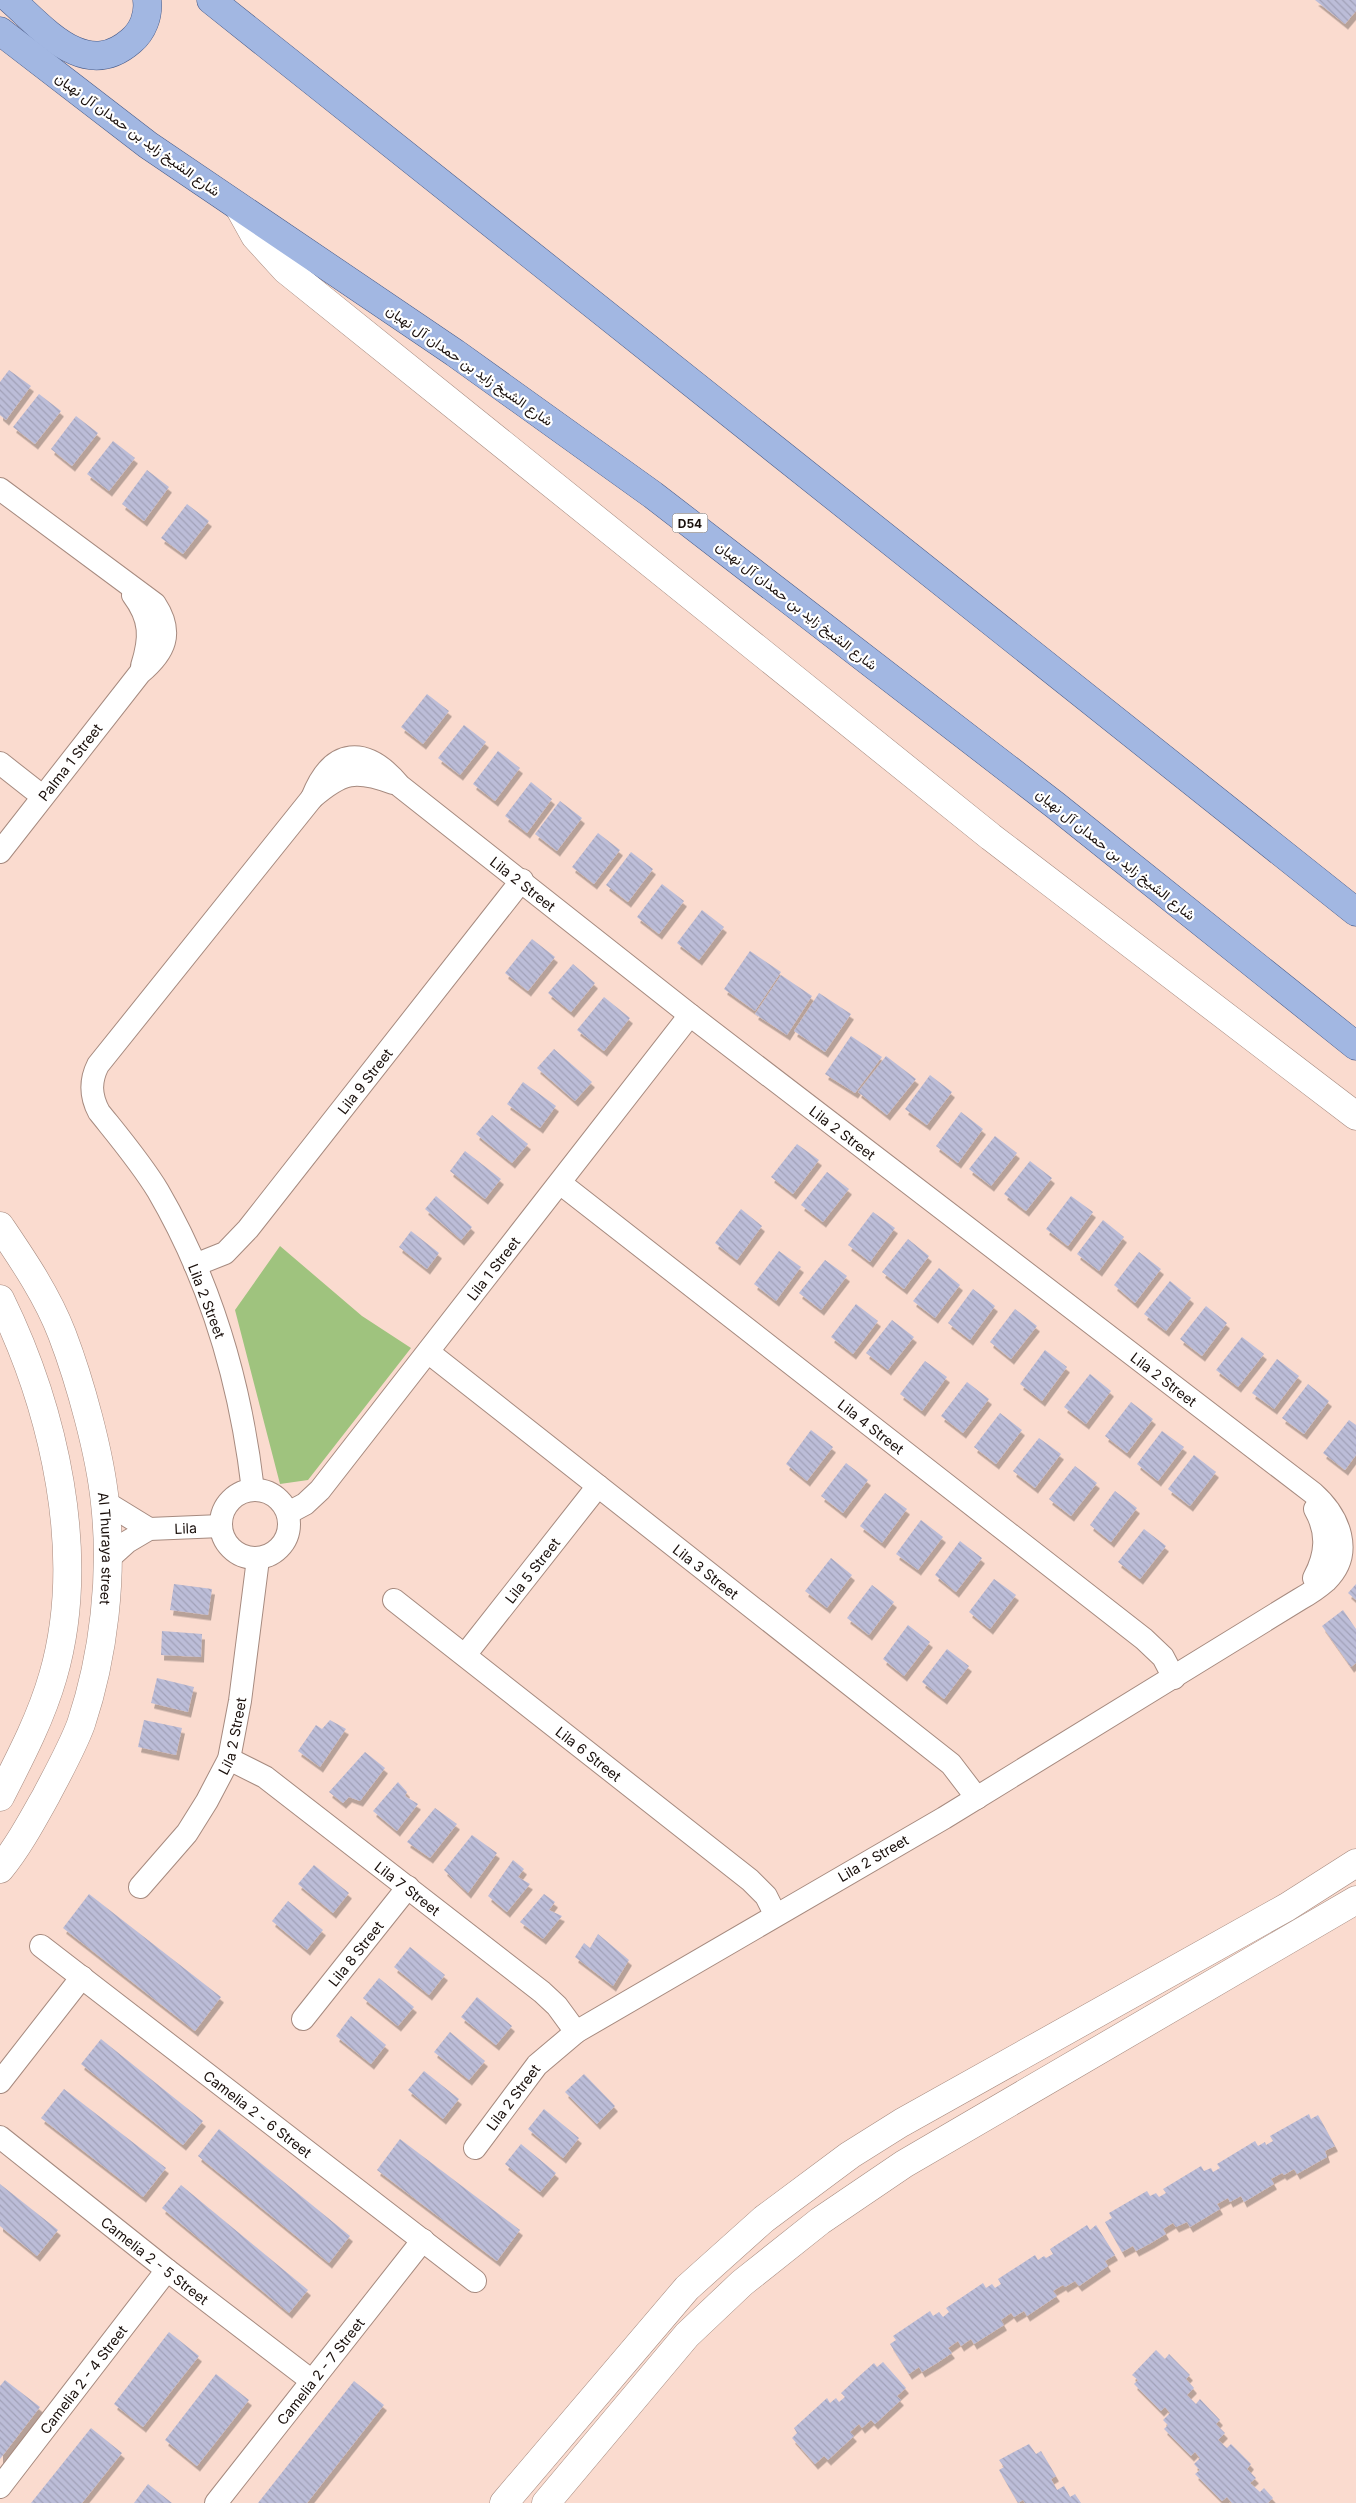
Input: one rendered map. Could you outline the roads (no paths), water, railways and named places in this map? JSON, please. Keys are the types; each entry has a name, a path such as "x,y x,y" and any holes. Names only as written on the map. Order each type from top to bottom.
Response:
{"main road":[{"path":"11,0 68,49 91,56 114,52 133,39 145,20 148,9 147,0"},
{"path":"211,0 1356,912"},
{"name":"شارع الشيخ زايد بن حمدان آل نهيان","path":"0,31 148,145 455,353 653,495 1047,799 1356,1046"}],"street":[{"path":"240,209 246,223 264,249 302,283 991,837 1356,1116"},
{"name":"Palma 1 Street","path":"0,489 119,579 139,604 148,625 148,649 140,673 0,852"},
{"path":"0,763 42,796"},
{"name":"Lila 2 Street","path":"253,1490 247,1437 232,1372 195,1265 158,1190 99,1112 92,1093 94,1073 98,1065 312,798 334,780 355,774 366,774 400,786 522,880 690,1015 1289,1474 1319,1498 1333,1514 1339,1527 1340,1555 1327,1580 1174,1678 977,1798 775,1914 576,2032 537,2065 474,2148"},
{"name":"Lila 9 Street","path":"195,1265 225,1252 248,1229 522,880"},
{"name":"Lila 1 Street","path":"288,1513 313,1497 690,1015"},
{"name":"Lila 4 Street","path":"560,1183 1144,1638 1162,1657 1174,1678"},
{"name":"Al Thuraya street","path":"0,1226 31,1272 62,1333 82,1399 105,1502 107,1560 102,1630 92,1684 80,1725 30,1825 0,1869"},
{"path":"0,1298 18,1335 45,1415 57,1465 62,1501 66,1571 63,1623 53,1675 40,1712 0,1797"},
{"name":"Lila 3 Street","path":"428,1352 951,1764 977,1798"},
{"name":"Lila 5 Street","path":"464,1654 598,1486"},
{"path":"253,1490 274,1495 288,1513 290,1525 287,1537 280,1548 270,1556 258,1559 247,1558 229,1547 221,1526 226,1506 242,1492 253,1490"},
{"path":"105,1502 149,1529"},
{"name":"Lila","path":"107,1560 127,1542 149,1529 221,1526"},
{"name":"Lila 2 Street","path":"140,1887 187,1833 207,1801 229,1759 240,1700 258,1559"},
{"name":"Lila 6 Street","path":"394,1600 759,1888 775,1914"},
{"name":"Lila 7 Street","path":"229,1759 265,1777 550,1998 576,2032"},
{"path":"504,2503 687,2288 764,2219 814,2181 850,2155 901,2123 1287,1907 1356,1863"},
{"name":"Lila 8 Street","path":"303,2019 408,1887"},
{"path":"546,2503 687,2335 742,2283 812,2227 904,2164 1356,1900"},
{"name":"Camelia 2 - 6 Street","path":"42,1946 475,2281"},
{"path":"0,2082 82,1977"},
{"name":"Camelia 2 - 5 Street","path":"0,2137 312,2382"},
{"name":"Camelia 2 - 7 Street","path":"216,2503 423,2240"},
{"name":"Camelia 2 - 4 Street","path":"0,2487 167,2270"}]}
